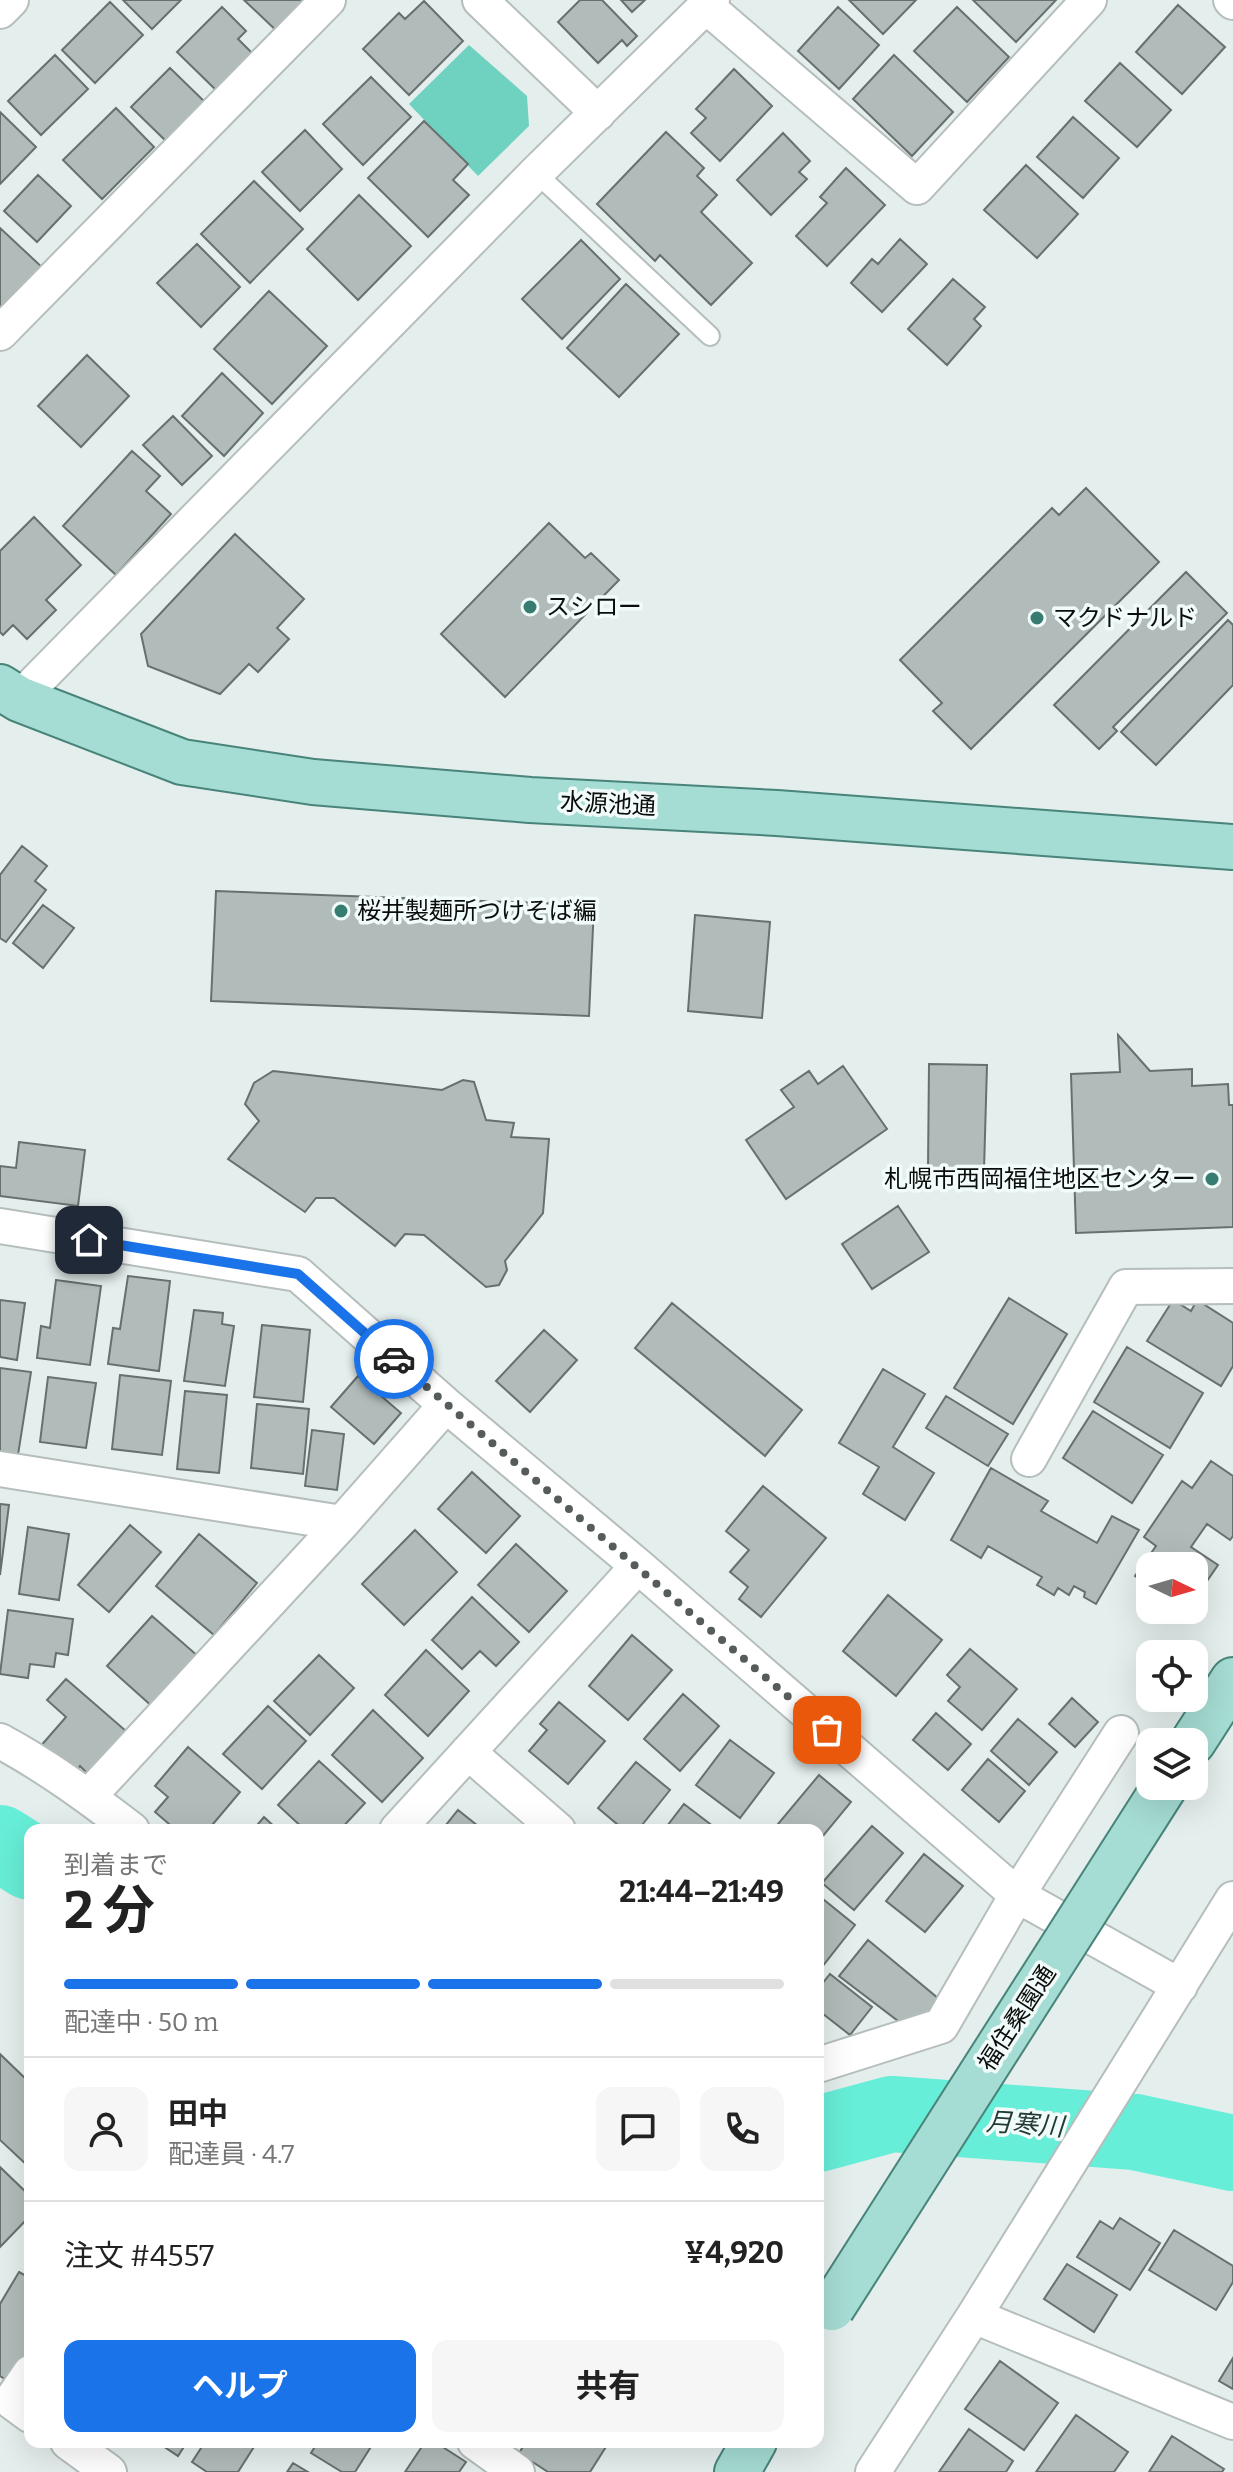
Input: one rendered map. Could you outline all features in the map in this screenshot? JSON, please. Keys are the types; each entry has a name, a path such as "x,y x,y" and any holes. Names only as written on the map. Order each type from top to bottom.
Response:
{"main road":[{"name":"水源池通","path":"10,693 182,762 313,782 530,800 777,813 1233,847"},
{"path":"1202,1728 1233,1680"},
{"name":"福住桑園通","path":"825,2320 1156,1800"},
{"path":"737,2472 751,2448"}],"street":[{"path":"0,11 11,0"},
{"path":"0,333 328,0"},
{"path":"480,0 598,113"},
{"path":"10,693 709,3 917,187 1089,0"},
{"path":"0,1226 298,1274 446,1405 638,1566 1017,1895 1180,1986"},
{"path":"1029,1459 1126,1287 1233,1286"},
{"path":"88,1797 342,1523 446,1405"},
{"path":"0,1469 342,1523"},
{"path":"402,1824 638,1566"},
{"path":"824,2059 941,2026 1017,1895 1121,1733"},
{"path":"0,1741 21,1752 124,1824"},
{"path":"468,1752 551,1824"},
{"path":"873,2472 974,2316 1233,1899"},
{"path":"974,2316 1233,2422"},
{"path":"24,2382 11,2401 24,2411"},
{"path":"76,2448 109,2472"},
{"path":"483,2448 517,2472"}],"lane":[{"path":"536,173 710,336"}],"green space":[{"path":"469,45 527,96 529,126 478,176 409,104"}],"building":[{"path":"123,0 181,0 152,29"},
{"path":"244,0 300,0 307,7 281,35"},
{"path":"580,0 602,0 637,36 627,46 622,40 598,63 558,22"},
{"path":"621,0 645,0 632,12"},
{"path":"849,0 916,0 883,34"},
{"path":"973,0 1056,0 1016,42"},
{"path":"424,1 463,41 409,95 363,49 399,13 405,19"},
{"path":"110,2 143,35 95,83 62,50"},
{"path":"1178,5 1225,47 1182,94 1136,52"},
{"path":"222,7 246,31 238,39 253,54 217,91 177,52"},
{"path":"838,7 879,45 839,89 798,51"},
{"path":"957,7 1009,57 967,102 914,51"},
{"path":"55,55 88,89 41,135 8,101"},
{"path":"894,55 953,112 912,156 853,99"},
{"path":"1120,63 1171,110 1137,147 1085,101"},
{"path":"170,68 208,105 170,145 131,107"},
{"path":"734,69 772,106 720,161 691,133 706,118 696,109"},
{"path":"371,77 411,117 363,165 323,124"},
{"path":"116,108 154,147 102,199 63,160"},
{"path":"0,112 36,147 0,184"},
{"path":"1073,117 1119,158 1083,198 1037,157"},
{"path":"424,121 468,164 453,180 469,195 428,237 368,178"},
{"path":"305,130 342,169 300,211 262,172"},
{"path":"666,132 704,168 697,176 717,195 701,212 752,263 711,305 660,255 655,261 597,204"},
{"path":"783,133 810,161 799,172 807,179 771,215 737,180"},
{"path":"1026,165 1078,214 1037,258 984,210"},
{"path":"846,168 885,205 827,266 796,236 827,203 820,197"},
{"path":"38,175 71,206 37,242 4,211"},
{"path":"254,181 303,229 250,283 201,234"},
{"path":"359,195 411,246 358,300 307,249"},
{"path":"0,228 45,270 0,319"},
{"path":"900,239 927,264 882,312 851,283 872,259 878,264"},
{"path":"581,240 620,279 562,339 522,299"},
{"path":"197,244 240,287 201,327 157,283"},
{"path":"953,279 985,307 974,319 981,326 947,365 908,329"},
{"path":"626,284 679,334 619,397 567,348"},
{"path":"269,291 327,346 272,404 214,349"},
{"path":"87,355 129,396 81,447 38,406"},
{"path":"222,373 263,413 224,456 182,416"},
{"path":"173,416 212,456 182,485 143,445"},
{"path":"132,451 160,476 146,491 171,514 116,575 63,526"},
{"path":"1086,488 1159,562 971,749 933,711 942,703 900,660 1052,508 1059,515"},
{"path":"34,517 81,565 46,600 56,610 27,639 13,625 3,635 0,632 0,551"},
{"name":"スシロー","path":"549,523 585,558 591,553 619,580 505,697 441,634"},
{"path":"235,534 304,599 277,628 289,639 258,672 249,664 220,694 148,666 141,634"},
{"path":"1186,572 1227,613 1113,727 1117,731 1099,749 1054,705"},
{"path":"1228,620 1233,625 1233,685 1156,765 1121,732"},
{"path":"22,846 47,866 35,881 46,890 6,942 0,938 0,875"},
{"path":"216,891 594,905 589,1016 211,1001"},
{"path":"43,905 74,928 43,968 13,943"},
{"path":"695,915 770,922 762,1018 688,1011"},
{"path":"1118,1035 1150,1071 1192,1069 1192,1086 1228,1084 1229,1105 1233,1105 1233,1227 1076,1233 1071,1074 1120,1072"},
{"path":"929,1064 987,1065 984,1170 928,1169"},
{"path":"843,1066 887,1129 786,1199 746,1140 794,1107 781,1090 809,1071 818,1084"},
{"path":"273,1071 442,1090 463,1080 474,1082 486,1120 514,1123 511,1137 549,1139 543,1213 505,1261 507,1270 499,1285 486,1287 424,1235 405,1234 395,1246 334,1198 316,1198 305,1212 228,1159 259,1121 245,1104 254,1083"},
{"path":"19,1142 85,1150 78,1206 0,1196 0,1166 16,1168"},
{"path":"898,1206 929,1252 872,1289 842,1244"},
{"path":"128,1276 170,1281 159,1371 108,1364 113,1328 120,1329"},
{"path":"56,1280 101,1286 90,1365 37,1358 41,1326 50,1328"},
{"path":"1009,1298 1067,1334 1013,1424 954,1388"},
{"path":"0,1300 25,1303 17,1360 0,1357"},
{"path":"1173,1300 1191,1311 1197,1300 1233,1323 1233,1366 1221,1386 1147,1341"},
{"path":"672,1303 802,1410 765,1456 635,1348"},
{"path":"194,1310 223,1313 222,1324 234,1326 225,1386 184,1381"},
{"path":"262,1325 310,1330 303,1402 254,1397"},
{"path":"544,1330 577,1360 530,1412 496,1381"},
{"path":"1127,1347 1203,1393 1170,1448 1094,1402"},
{"path":"0,1368 31,1372 18,1455 0,1453"},
{"path":"883,1369 925,1394 893,1447 934,1473 905,1520 863,1494 879,1467 839,1443"},
{"path":"120,1375 171,1381 162,1455 112,1449"},
{"path":"358,1376 401,1413 374,1444 331,1407"},
{"path":"48,1377 96,1383 86,1448 40,1442"},
{"path":"185,1391 227,1395 219,1473 177,1469"},
{"path":"946,1396 1008,1434 988,1466 926,1428"},
{"path":"257,1404 309,1409 303,1474 251,1468"},
{"path":"1093,1411 1163,1455 1132,1503 1063,1458"},
{"path":"312,1430 344,1434 337,1490 305,1486"},
{"path":"1211,1461 1233,1476 1233,1536 1230,1540 1207,1524 1191,1547 1198,1552 1152,1552 1156,1546 1144,1537 1182,1481 1192,1488"},
{"path":"991,1468 1048,1501 1041,1511 1097,1543 1112,1516 1139,1530 1096,1604 1074,1586 1069,1595 1058,1588 1054,1595 1037,1585 1042,1577 988,1546 981,1558 951,1540"},
{"path":"472,1472 520,1516 486,1553 438,1509"},
{"path":"763,1486 826,1538 761,1617 739,1599 748,1587 730,1572 749,1550 726,1531"},
{"path":"0,1504 9,1505 0,1575"},
{"path":"130,1525 161,1552 109,1612 78,1585"},
{"path":"28,1527 69,1534 59,1600 19,1594"},
{"path":"415,1530 457,1572 404,1625 362,1584"},
{"path":"199,1534 257,1583 214,1635 156,1586"},
{"path":"516,1544 567,1591 529,1632 478,1585"},
{"path":"1208,1558 1218,1565 1208,1580"},
{"path":"888,1595 942,1640 896,1696 843,1651"},
{"path":"472,1597 519,1642 496,1666 480,1651 462,1669 432,1640"},
{"path":"8,1610 73,1619 68,1655 56,1653 54,1667 30,1664 28,1678 0,1674"},
{"path":"152,1616 199,1657 154,1708 107,1666"},
{"path":"632,1635 672,1670 628,1720 589,1686"},
{"path":"970,1649 1017,1689 982,1730 948,1701 960,1687 947,1675"},
{"path":"426,1650 469,1691 428,1736 385,1695"},
{"path":"319,1655 354,1688 310,1735 274,1701"},
{"path":"66,1679 126,1731 88,1774 80,1766 72,1776 39,1748 66,1717 47,1700"},
{"path":"683,1694 719,1726 680,1771 644,1739"},
{"path":"1072,1698 1098,1722 1075,1747 1049,1724"},
{"path":"559,1702 605,1741 568,1784 529,1751 547,1730 540,1724"},
{"path":"268,1706 306,1741 262,1789 223,1754"},
{"path":"373,1710 423,1758 382,1802 332,1755"},
{"path":"936,1713 971,1744 948,1770 913,1740"},
{"path":"1018,1719 1057,1752 1029,1785 991,1751"},
{"path":"730,1740 774,1773 740,1818 696,1785"},
{"path":"188,1747 240,1792 213,1824 169,1824 155,1812 168,1797 155,1786"},
{"path":"988,1759 1025,1791 999,1822 962,1790"},
{"path":"319,1761 365,1803 346,1824 299,1824 278,1805"},
{"path":"636,1762 670,1790 643,1824 617,1824 598,1808"},
{"path":"819,1775 851,1802 824,1835 824,1824 778,1824"},
{"path":"684,1804 710,1824 669,1824"},
{"path":"458,1810 476,1824 447,1824"},
{"path":"264,1817 272,1824 258,1824"},
{"path":"872,1826 903,1853 854,1910 824,1885 824,1881"},
{"path":"924,1854 963,1886 925,1932 886,1901"},
{"path":"824,1900 855,1925 824,1964"},
{"path":"868,1940 939,1999 921,2021 906,2027 839,1976"},
{"path":"830,1974 872,2007 850,2035 824,2015 824,1982"},
{"path":"0,2054 24,2077 24,2162 0,2140"},
{"path":"0,2167 24,2190 24,2222 0,2247"},
{"path":"1120,2218 1160,2243 1130,2290 1077,2257 1100,2221 1113,2229"},
{"path":"1174,2230 1233,2266 1233,2282 1216,2310 1149,2270"},
{"path":"1067,2264 1117,2295 1094,2332 1044,2299"},
{"path":"19,2272 24,2275 24,2365 13,2384 0,2376 0,2304"},
{"path":"1233,2358 1233,2389 1219,2381"},
{"path":"1000,2361 1058,2403 1024,2450 965,2409"},
{"path":"1076,2415 1128,2452 1114,2472 1036,2472"},
{"path":"969,2429 1013,2461 1006,2472 939,2472"},
{"path":"1172,2436 1224,2469 1222,2472 1149,2472"},
{"path":"166,2448 183,2448 178,2456"},
{"path":"201,2448 253,2448 238,2472 207,2472 192,2462"},
{"path":"314,2448 370,2448 355,2472 342,2472 311,2453"},
{"path":"421,2448 444,2448 466,2462 459,2472 405,2472"},
{"path":"522,2448 605,2448 590,2472 548,2472 519,2453"},
{"path":"293,2463 308,2472 287,2472"}],"waterway":[{"name":"月寒川","path":"0,1843 24,1858"},
{"name":"月寒川","path":"824,2132 892,2114 1135,2132 1233,2153"}],"way so far":[{"path":"394,1359 827,1730"}],"place":[{"name":"スシロー","path":"530,607"},
{"name":"マクドナルド","path":"1037,618"},
{"name":"桜井製麺所つけそば編","path":"341,911"},
{"name":"札幌市西岡福住地区センター","path":"1212,1179"}],"route":[{"path":"89,1240 298,1274 394,1359"}]}
